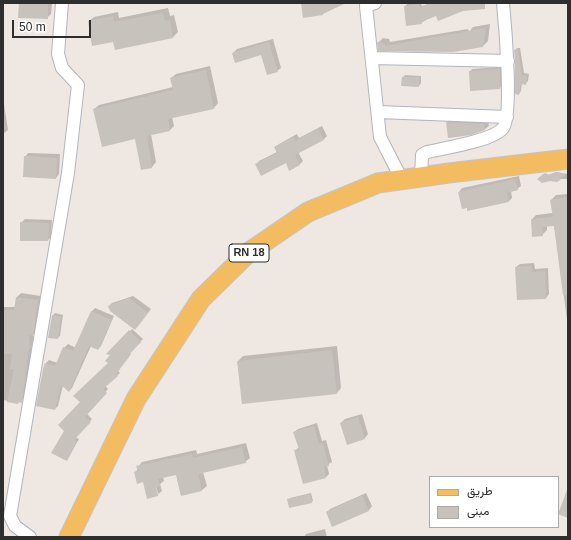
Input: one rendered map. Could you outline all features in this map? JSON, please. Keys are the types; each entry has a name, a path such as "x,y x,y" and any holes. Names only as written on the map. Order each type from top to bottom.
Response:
{"main road":[{"name":"RN 18","path":"68,537 136,399 201,299 248,253 308,212 378,183 568,159"}],"street":[{"path":"30,537 15,526 6,514 68,173 78,85 62,68 58,54 62,3"},
{"path":"374,3 366,6 380,137 402,180"},
{"path":"421,177 422,155 427,152 494,135 503,128 507,117 508,61 503,3"},
{"path":"372,58 508,61"},
{"path":"378,112 507,117"}],"building":[{"path":"19,3 48,3 48,19 18,18"},
{"path":"301,3 346,3 323,15 303,18"},
{"path":"431,3 485,3 485,9 463,11 438,21 436,16 421,22 422,24 406,26 404,6 419,4 420,7"},
{"path":"163,13 165,21 170,20 173,38 115,50 113,42 92,46 88,21 113,16 114,22"},
{"path":"486,28 483,47 453,52 378,51 377,42 385,44 385,46"},
{"path":"269,42 278,72 267,75 261,55 235,63 232,53"},
{"path":"518,49 522,75 527,76 526,85 521,84 519,95 515,94 514,50"},
{"path":"500,69 500,89 470,91 469,71"},
{"path":"206,70 214,109 168,119 170,131 147,136 152,168 141,170 135,139 102,147 93,109 173,90 170,78"},
{"path":"402,77 419,77 419,87 401,86"},
{"path":"446,122 484,124 485,130 471,135 448,138"},
{"path":"318,129 324,140 295,155 300,165 289,171 286,163 261,176 255,164 277,153 274,147 293,137 295,141"},
{"path":"24,156 57,158 56,179 23,177"},
{"path":"556,172 565,174 557,182 550,181 542,183 537,179 543,174 548,175"},
{"path":"515,179 518,190 507,193 509,202 467,211 467,208 462,209 458,192"},
{"path":"568,197 568,295 563,295 554,226 542,227 543,236 532,237 531,219 553,217 550,200"},
{"path":"20,222 49,223 48,241 20,241"},
{"path":"531,266 532,272 545,271 546,299 517,300 515,267"},
{"path":"16,297 38,300 33,336 29,335 30,348 22,403 19,402 18,404 7,402 14,369 10,369 12,354 3,354 3,310 14,310"},
{"path":"129,298 148,313 135,330 110,311 108,306"},
{"path":"91,311 112,320 98,350 89,346 69,392 61,385 55,410 36,406 45,363 55,366 63,347 73,351"},
{"path":"52,315 61,317 58,339 48,338"},
{"path":"129,330 141,342 128,356 129,357 116,374 118,376 103,389 107,393 85,417 91,422 74,440 77,442 67,461 51,453 64,431 58,425 80,402 73,396 108,363 105,361 110,355 106,354"},
{"path":"332,350 337,394 242,404 237,361"},
{"path":"358,417 365,439 347,445 340,423"},
{"path":"314,426 319,444 323,443 329,466 324,467 326,478 303,484 294,450 299,449 293,432"},
{"path":"242,447 246,463 198,474 202,491 181,496 176,475 158,479 160,486 156,487 158,496 147,499 143,482 137,484 134,472 138,471 136,466 192,454 193,458"},
{"path":"567,490 568,518 559,514"},
{"path":"310,494 312,503 289,508 287,499"},
{"path":"362,495 369,511 332,527 326,512"}]}
